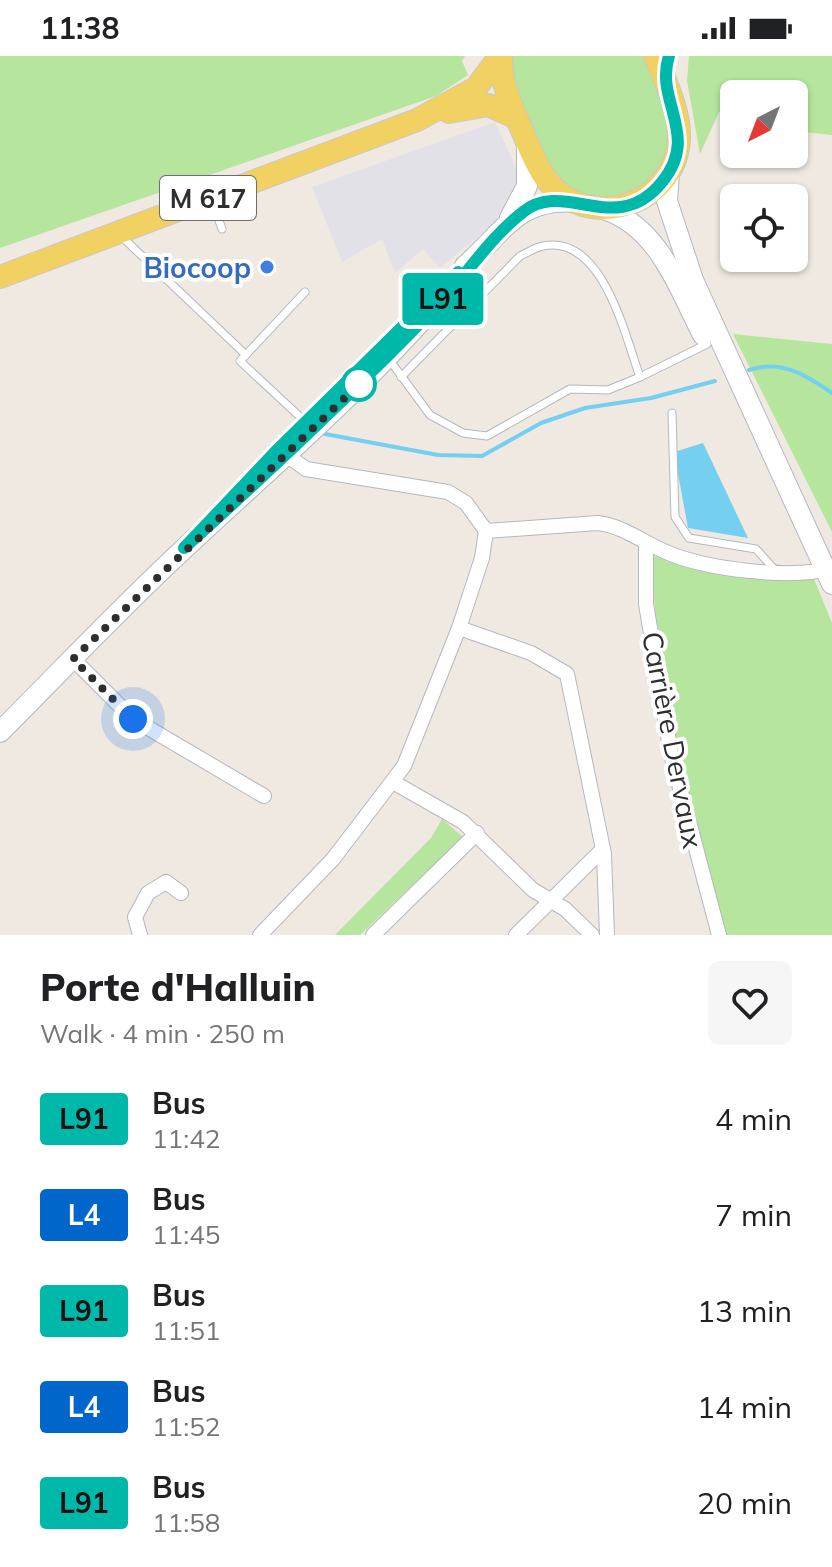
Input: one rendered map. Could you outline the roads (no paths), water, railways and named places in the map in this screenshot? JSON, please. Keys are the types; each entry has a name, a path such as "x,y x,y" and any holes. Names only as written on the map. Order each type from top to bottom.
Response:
{"main road":[{"name":"M 617","path":"0,277 417,120 476,88 500,56"},
{"path":"500,56 502,75 521,127 548,181 576,202"},
{"path":"655,56 679,137 669,173 667,201 693,280 809,537"},
{"path":"664,79 669,56"},
{"name":"M 617","path":"417,120 488,105 521,127"},
{"path":"495,237 517,208 527,186 529,166 521,127"},
{"path":"604,209 624,207 641,199 669,173"},
{"path":"0,732 495,237 536,203 576,202 604,209 626,217 646,233 830,574"}],"street":[{"path":"260,935 316,879 393,782 409,757 459,628 484,550 486,531 466,503 448,492 306,469 282,452"},
{"path":"486,531 598,523 612,525 689,560 830,574"},
{"name":"Carrière Dervaux","path":"646,543 646,604 673,768 719,935"},
{"path":"459,628 531,653 567,674 603,849 607,935"},
{"path":"73,659 133,719 264,796"},
{"path":"393,782 454,816 477,833 533,890 565,909 592,935"},
{"path":"373,935 477,833"},
{"path":"516,935 603,849"},
{"path":"140,935 135,917 153,887 166,882 181,893"}],"lane":[{"path":"210,197 222,229"},
{"path":"117,232 246,355"},
{"path":"401,377 520,256 543,246 564,247 585,256 603,278 640,377"},
{"path":"305,292 240,361 309,425"},
{"path":"384,351 430,415 463,433 487,436 570,389 608,390 707,344"},
{"path":"672,413 675,517 689,538 756,549 776,571"}],"water":[{"path":"703,443 748,538 688,528 674,452"}],"waterway":[{"path":"749,370 772,366 793,371 832,393"},
{"path":"325,434 438,455 482,456 541,423 585,408 651,398 715,381"}],"place":[{"name":"Biocoop","path":"267,267"}]}
